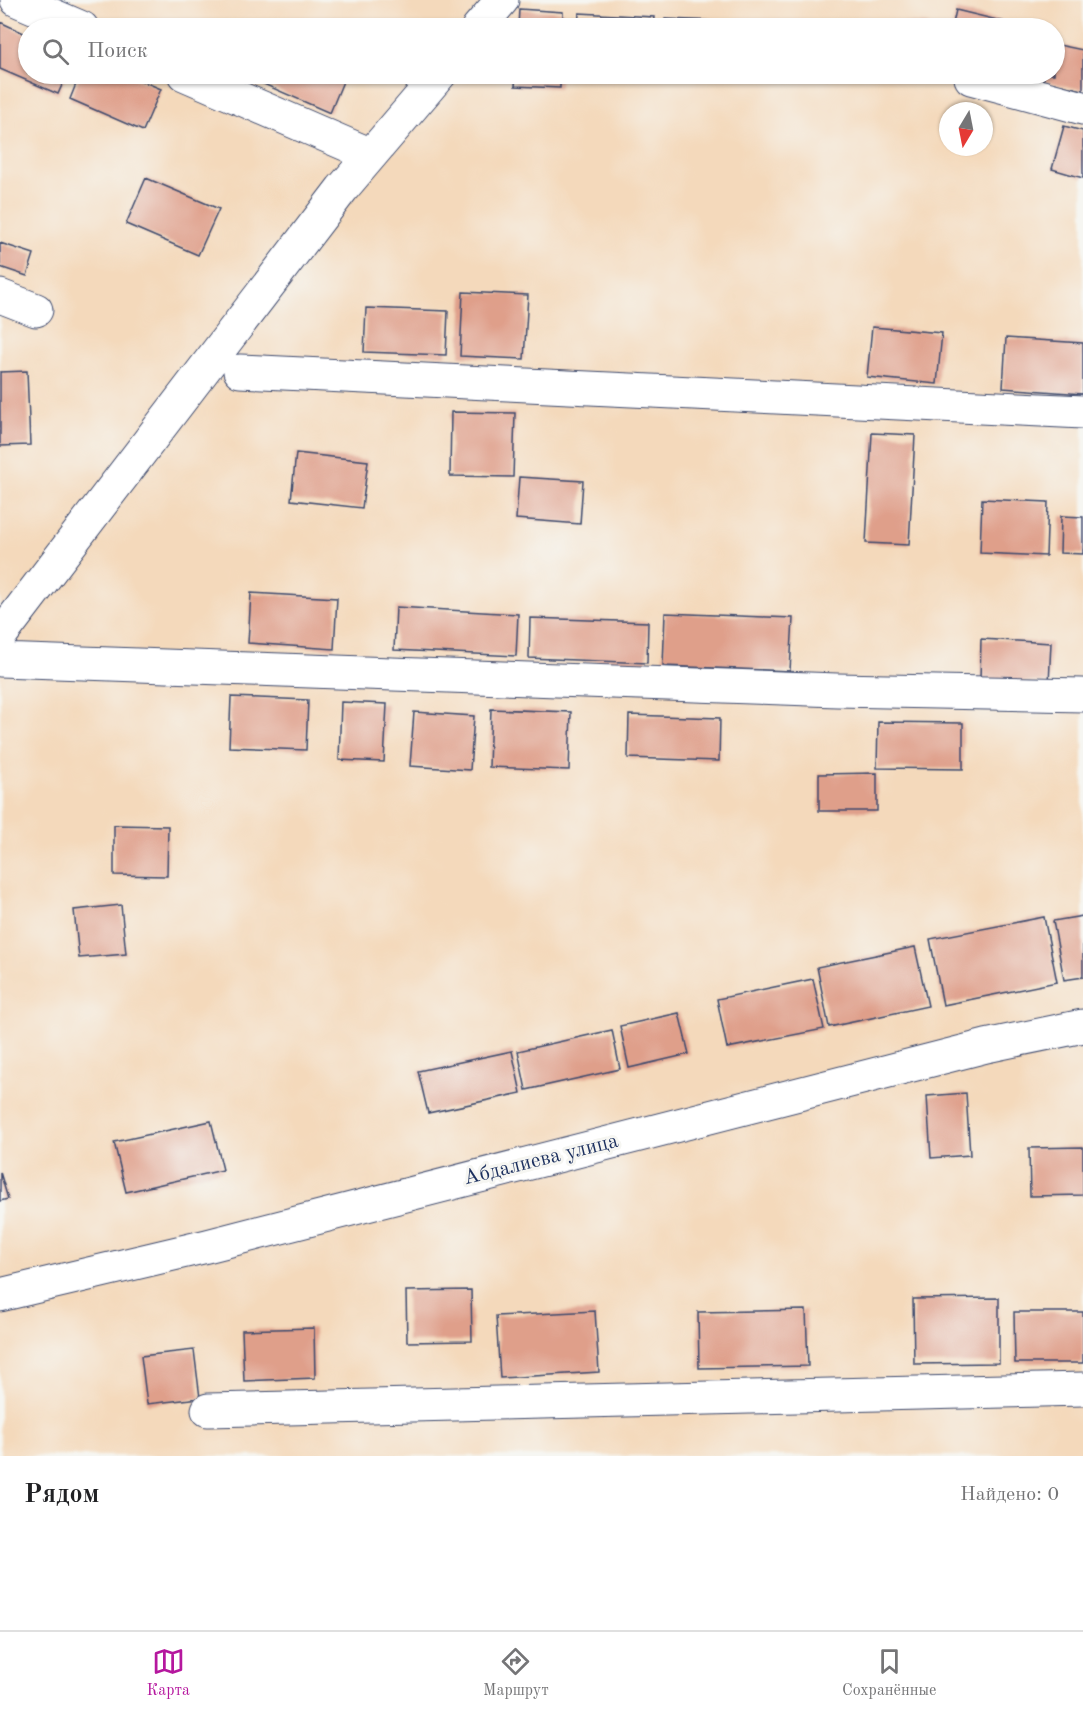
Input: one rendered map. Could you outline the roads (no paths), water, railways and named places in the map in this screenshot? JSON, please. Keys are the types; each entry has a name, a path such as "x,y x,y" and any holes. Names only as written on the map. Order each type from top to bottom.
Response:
{"street":[{"path":"17,0 59,18"},
{"path":"487,18 502,0"},
{"path":"207,84 370,155"},
{"path":"0,636 370,155 431,84"},
{"path":"993,84 1083,108"},
{"path":"0,296 36,310"},
{"path":"240,371 1083,412"},
{"path":"0,660 837,690 1083,695"},
{"name":"Абдалиева улица","path":"0,1295 219,1244 986,1046 1083,1026"},
{"path":"208,1410 1083,1389"}]}
